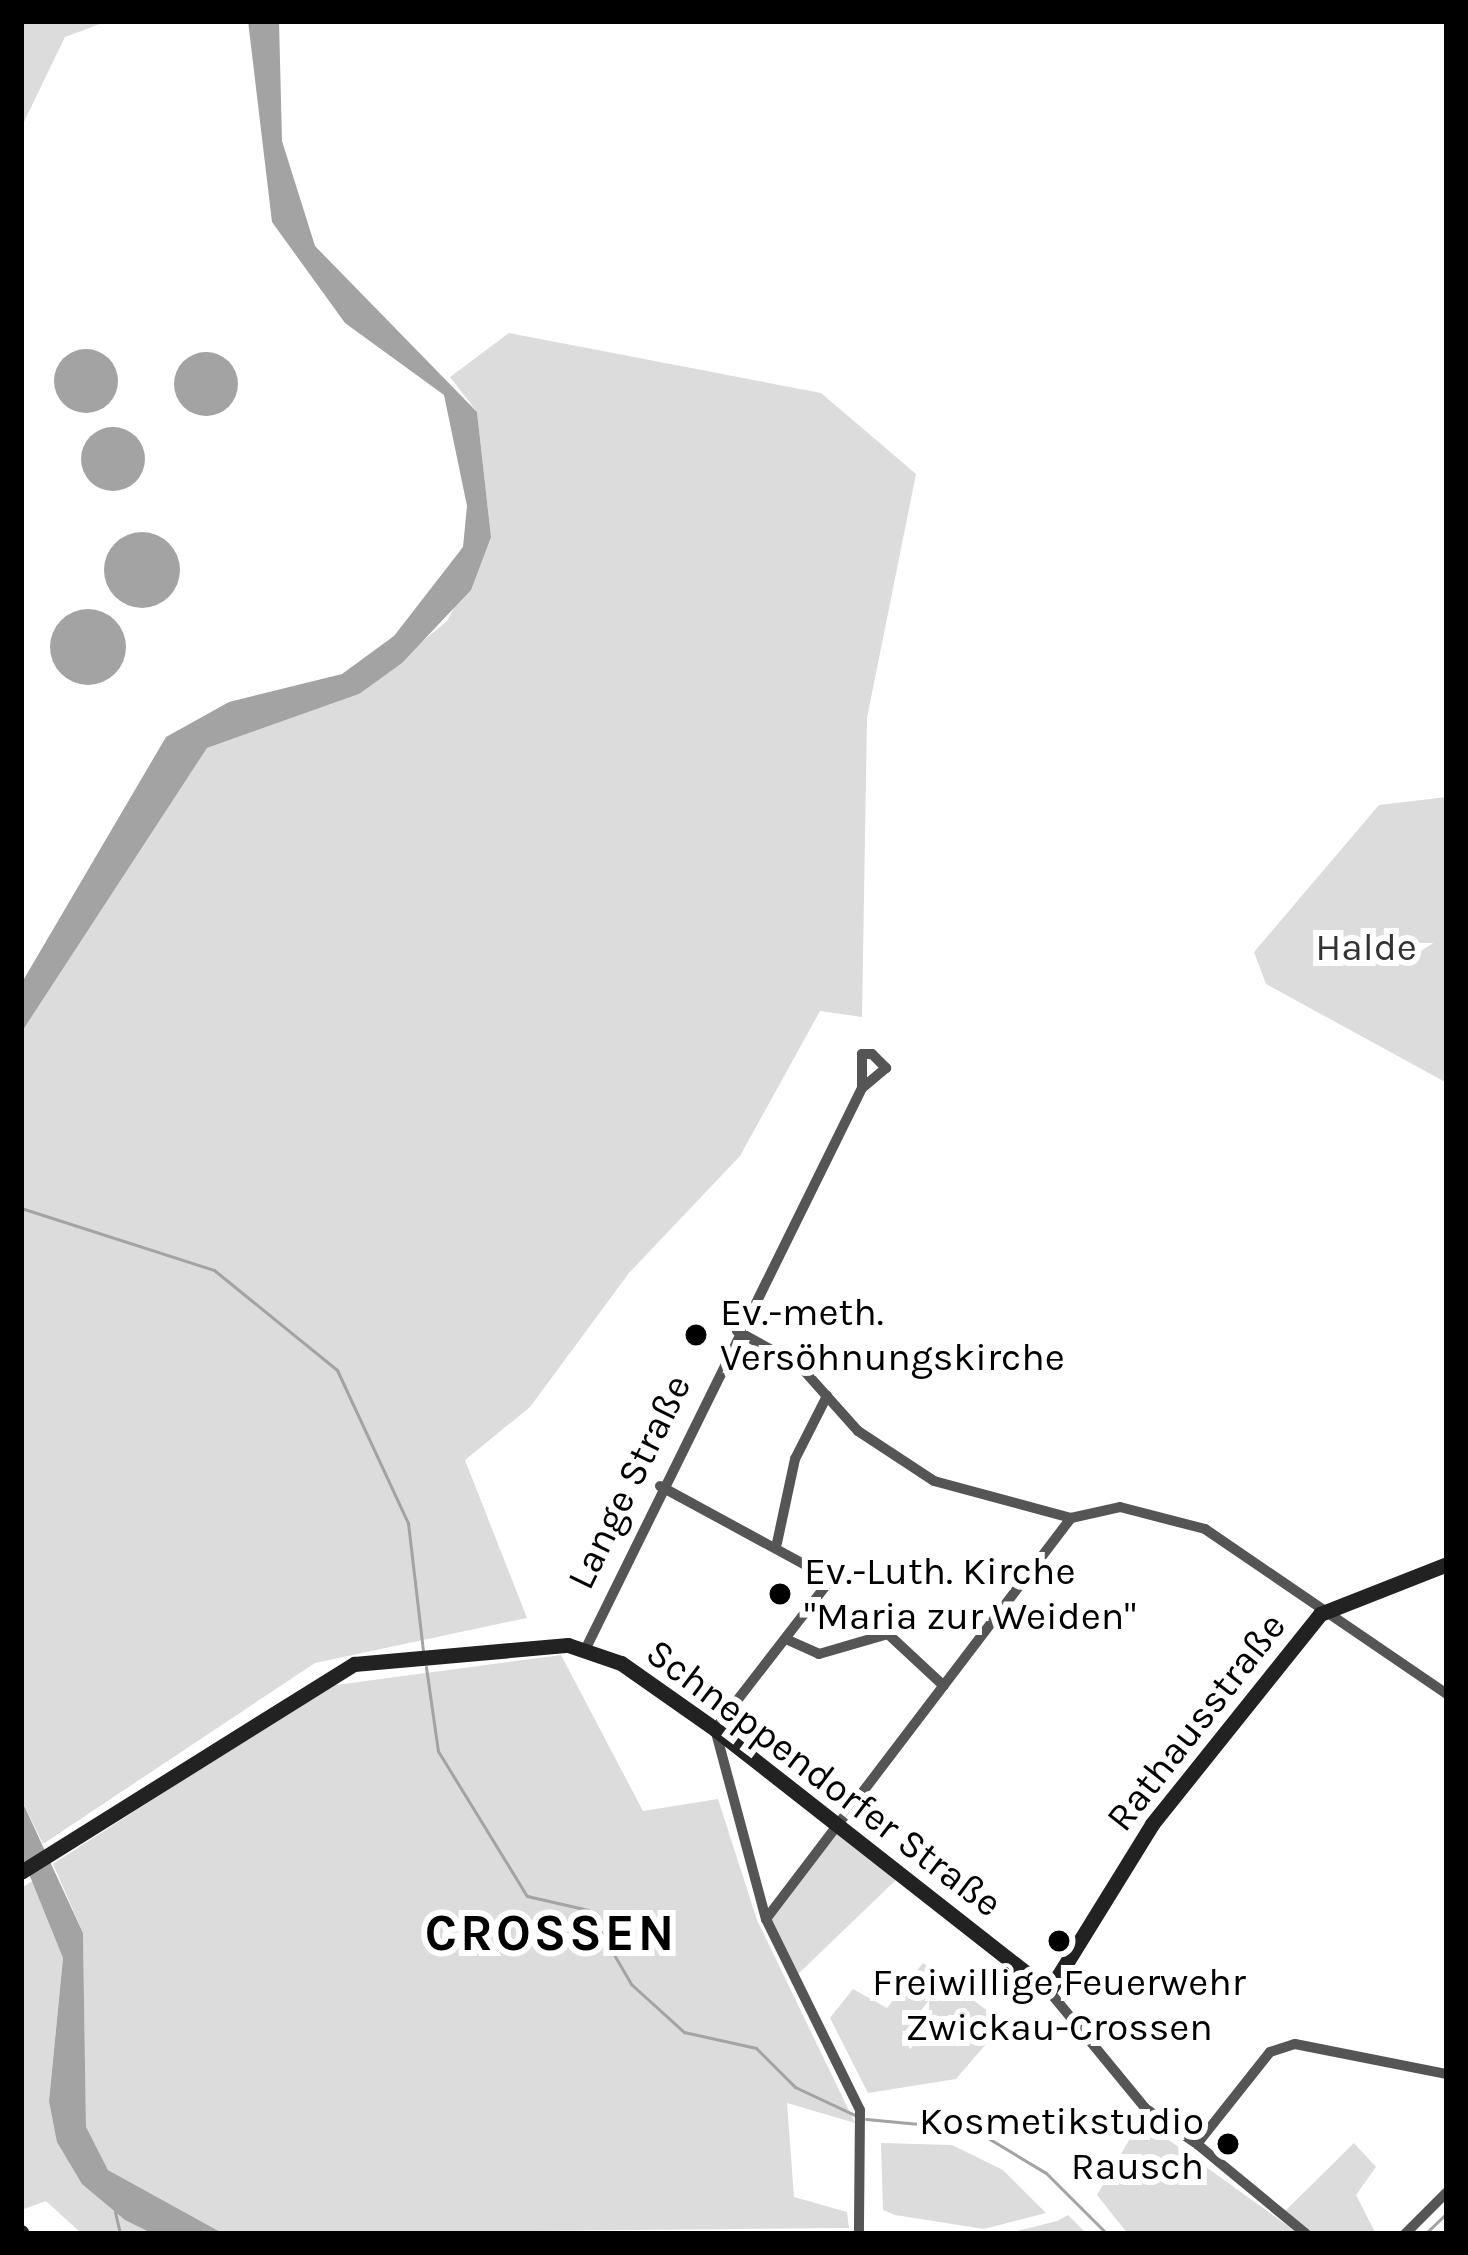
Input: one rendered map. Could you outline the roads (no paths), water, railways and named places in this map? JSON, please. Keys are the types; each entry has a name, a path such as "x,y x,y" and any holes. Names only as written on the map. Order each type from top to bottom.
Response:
{"street":[{"name":"Lange Straße","path":"586,1648 660,1486 862,1088"},
{"path":"737,1331 799,1365 827,1396 934,1481 1071,1518 1120,1508 1204,1529 1320,1614 1447,1694"},
{"path":"777,1544 795,1459 827,1396"},
{"path":"660,1486 777,1544 831,1579 715,1729 766,1919 860,2110 859,2234"},
{"path":"766,1919 840,1829 1071,1518"},
{"path":"1320,1614 1447,1564"},
{"name":"Rathausstraße","path":"1049,1991 1152,1823 1320,1614"},
{"path":"788,1640 819,1654 888,1634 944,1686"},
{"name":"Schneppendorfer Straße","path":"21,1872 325,1676 384,1658 586,1648 715,1729 1049,1991 1145,2108 1197,2144 1306,2234"},
{"path":"1197,2144 1270,2052 1295,2044 1447,2074"},
{"path":"1405,2234 1447,2192"}],"waterway":[{"path":"21,1208 214,1270 337,1370 408,1523 423,1651"},
{"path":"426,1667 438,1751 527,1896 588,1910 631,1984 684,2032 756,2048 795,2087 857,2116"},
{"path":"866,2119 973,2129 1046,2173 1107,2234"},
{"path":"115,2212 120,2234"},
{"path":"1425,2234 1447,2213"}],"place":[{"name":"Ev.-meth. Versöhnungskirche","path":"696,1335"},
{"name":"Ev.-Luth. Kirche \"Maria zur Weiden\"","path":"780,1594"},
{"name":"Freiwillige Feuerwehr Zwickau-Crossen","path":"1059,1941"},
{"name":"Kosmetikstudio Rausch","path":"1228,2144"}],"district":[{"name":"CROSSEN","path":"551,1933"}],"park label":[{"name":"Halde","path":"1366,947"}]}
